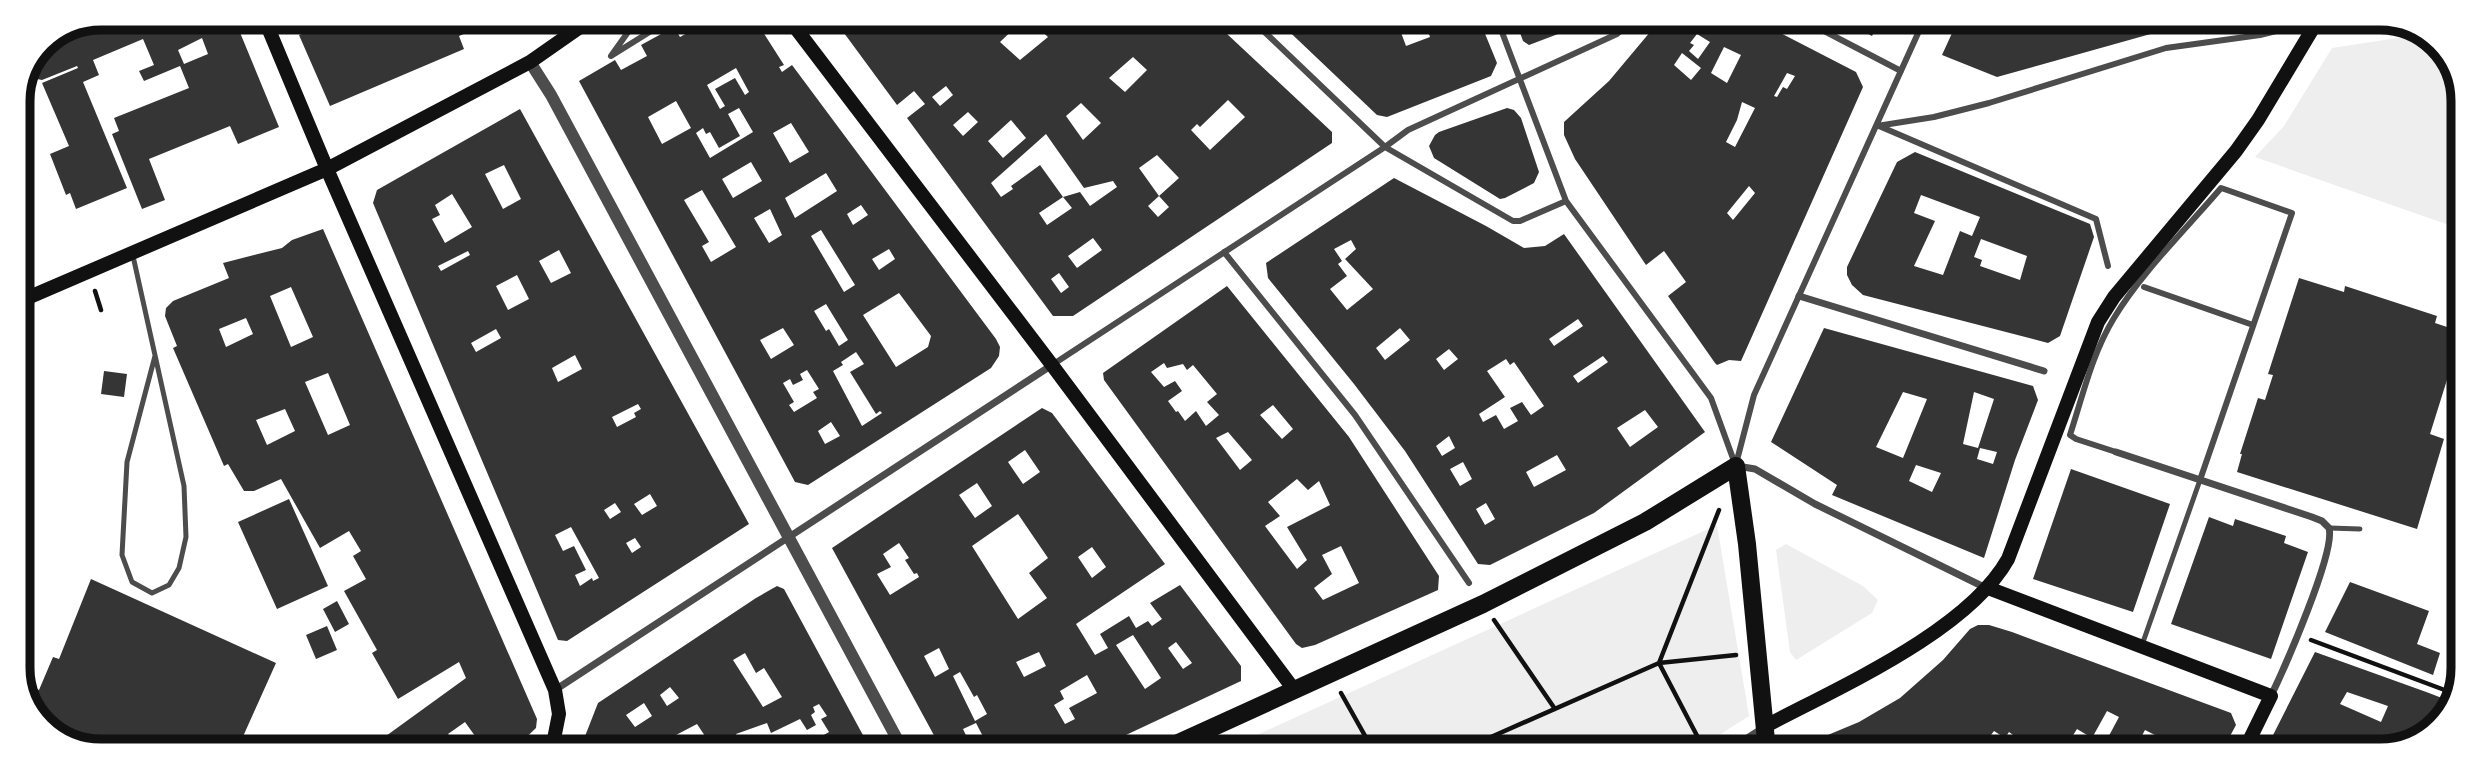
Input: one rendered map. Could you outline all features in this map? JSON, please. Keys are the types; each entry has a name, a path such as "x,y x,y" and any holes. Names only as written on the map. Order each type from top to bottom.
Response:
{"main road":[{"path":"269,30 555,690 559,714 554,739"},
{"path":"30,297 327,169 530,62 576,30"},
{"path":"797,30 1295,691"},
{"path":"1764,727 1894,659 1943,625 1988,588 2007,562 2098,322 2114,297 2259,120 2312,30"},
{"path":"1188,739 1483,604 1645,522 1736,466 1747,544 1766,739"},
{"path":"1988,588 2272,696 2250,739"}],"street":[{"path":"630,30 611,56 653,30"},
{"path":"1263,30 1385,147 1513,221 1520,221 1566,201"},
{"path":"1501,30 1566,201 1711,398 1736,466"},
{"path":"555,690 1408,130 1621,30"},
{"path":"1822,30 1901,71"},
{"path":"1736,466 1754,395 1919,30"},
{"path":"1877,126 1934,117 1989,103 2166,48 2280,30"},
{"path":"530,62 551,96 897,739"},
{"path":"1877,126 2096,219 2108,266"},
{"path":"2200,480 2292,213 2221,188 2136,287 2114,318 2096,354 2070,435 2076,439 2116,452 2200,480 2312,517 2329,528 2330,544 2298,635 2272,696"},
{"path":"1224,252 1355,415 1469,583"},
{"path":"2144,287 2253,325"},
{"path":"1799,296 2044,371"},
{"path":"1736,466 1755,469 1827,510 1988,588"},
{"path":"1745,739 1764,727"}],"lane":[{"path":"132,253 155,356 184,486 186,537 179,568 169,585 152,593 132,582 122,555 127,462 155,356"},
{"path":"2142,646 2200,480"},
{"path":"2329,528 2360,529"}],"path":[{"path":"1699,739 1659,663 1722,501"},
{"path":"1492,617 1555,709"},
{"path":"2309,639 2447,691"},
{"path":"1486,739 1659,663 1744,655"},
{"path":"1339,690 1367,739"}],"shaded area":[{"path":"2410,36 2427,47 2439,61 2446,74 2451,96 2451,226 2255,157 2284,126 2332,48"},
{"path":"1717,525 1749,716 1713,739 1248,739"},
{"path":"1786,544 1863,586 1878,600 1872,613 1796,660 1790,652 1776,550"}],"building":[{"path":"239,30 279,127 238,144 230,126 149,159 165,200 142,209 112,134 119,131 114,118 189,88 180,66 144,81 139,71 154,65 143,39 93,60 99,75 83,82 127,188 76,209 70,193 66,195 50,154 69,146 42,83 78,68 77,66 42,80 34,78 42,61 51,51 61,42 87,31","holes":["202,38 208,54 184,64 178,50"]},
{"path":"311,30 474,30 459,36 464,49 330,106 299,35"},
{"path":"668,30 676,30 680,37 693,30 762,30 784,65 779,67 782,72 792,65 1000,347 999,356 991,368 808,485 795,482 579,81 615,60 621,70 647,56 641,45","holes":["736,68 749,92 745,95 735,78 715,89 725,106 720,109 707,85","676,101 691,128 662,144 648,117","739,108 753,132 710,158 696,133 703,128 706,134 710,132 719,148 740,136 728,114","791,123 809,152 790,163 773,133","751,162 762,181 733,198 722,179","826,173 837,191 795,218 785,198","702,190 736,247 711,262 702,246 709,242 684,200","861,205 868,215 853,225 847,214","770,209 782,235 769,243 754,218","821,230 855,285 844,292 811,236","889,249 895,259 879,270 872,259","899,293 931,336 928,347 896,367 863,315","826,304 848,340 839,346 829,329 826,331 814,311","783,328 794,345 771,359 760,340","856,352 864,364 850,372 876,414 880,411 882,413 862,426 833,371","807,370 819,389 813,392 817,398 794,412 789,405 794,402 783,383 790,379 793,385 803,380 800,374","831,422 840,436 825,444 818,431"]},
{"path":"842,30 1013,30 1000,42 1020,60 1048,37 1041,30 1223,30 1332,132 1332,143 1073,316 1053,316 907,118 925,104 914,91 897,105","holes":["1133,57 1147,70 1125,92 1109,78","946,86 953,95 940,106 932,97","1228,100 1245,117 1210,150 1191,130 1197,124 1200,127","1081,103 1101,123 1083,140 1066,116","968,112 978,122 963,136 953,125","1011,120 1026,138 1003,158 988,141","1046,134 1084,188 1113,181 1117,187 1090,206 1080,192 1063,197 1040,165 1011,186 1013,189 1001,197 991,183","1157,155 1179,178 1159,196 1139,168","1159,196 1169,207 1158,217 1148,206","1063,197 1072,208 1047,225 1039,213","1093,238 1102,250 1077,268 1068,256","1059,273 1069,287 1061,293 1051,279"]},
{"path":"1288,30 1400,30 1406,46 1430,37 1428,30 1484,30 1497,63 1491,76 1387,117 1377,115"},
{"path":"1519,30 1569,30 1529,45 1523,41"},
{"path":"1652,30 1774,30 1856,72 1863,87 1741,361 1729,360 1717,365 1668,296 1686,282 1664,251 1646,265 1575,159 1564,135 1564,122 1609,81","holes":["1697,34 1710,42 1698,59 1689,51 1694,45 1690,43","1724,47 1741,55 1727,83 1711,73","1682,53 1701,68 1691,80 1674,65","1787,73 1795,76 1787,89 1783,87 1777,97 1774,96","1742,102 1755,108 1735,147 1726,142","1749,186 1755,193 1733,220 1727,213"]},
{"path":"1861,30 1875,30 1872,36"},
{"path":"1953,30 2165,30 1997,77 1942,55"},
{"path":"1507,108 1514,110 1521,118 1539,172 1534,183 1500,199 1434,158 1429,146 1439,132"},
{"path":"520,109 749,524 567,641 558,640 373,203 377,190","holes":["504,165 521,199 503,209 485,174","452,194 472,227 445,243 432,219 440,215 435,205","559,250 571,273 551,283 539,261","468,251 470,255 441,271 438,266","517,275 529,299 508,310 496,286","496,329 501,338 476,352 471,343","575,355 582,369 558,382 552,368","638,404 641,409 634,413 636,417 617,427 612,417","650,494 657,506 642,515 634,504","615,503 621,512 610,519 604,510","571,527 599,578 593,581 592,578 580,586 575,575 586,570 574,546 563,551 555,535","635,538 641,547 632,553 626,543"]},
{"path":"1915,152 2090,224 2094,237 2060,336 2048,343 1863,295 1852,285 1847,275 1847,267 1897,162","holes":["1921,195 1980,217 1972,236 1960,231 1943,275 1914,266 1935,221 1914,213","1981,239 2027,256 2020,280 1980,266 1982,260 1974,257"]},
{"path":"1394,178 1524,248 1545,246 1564,234 1705,432 1594,513 1490,565 1478,564 1405,451 1268,278 1266,263","holes":["1351,240 1356,249 1345,259 1373,289 1347,310 1330,289 1347,276 1338,264 1342,261 1334,249","1578,319 1583,326 1554,346 1549,339","1400,328 1410,340 1385,360 1376,348","1449,349 1458,359 1444,370 1436,359","1603,356 1608,362 1578,383 1573,376","1506,359 1510,365 1514,362 1544,406 1531,415 1522,402 1510,408 1518,421 1504,429 1496,415 1483,422 1479,414 1505,397 1487,371","1645,410 1658,427 1630,447 1617,428","1449,436 1455,448 1442,456 1436,446","1557,455 1566,470 1534,487 1526,472","1463,462 1472,479 1460,486 1450,469","1486,503 1495,519 1485,525 1476,509"]},
{"path":"323,229 537,719 536,728 524,739 471,739 475,736 465,722 448,734 452,739 382,739 466,678 459,662 398,699 372,653 377,650 344,591 366,579 353,556 361,551 349,531 320,548 281,479 254,491 244,491 228,464 224,466 173,348 177,346 165,316 166,308 173,301 229,278 223,263 282,248 292,240","holes":["291,287 313,337 291,347 270,296","246,318 253,334 226,347 219,329","328,373 350,425 328,435 305,382","285,409 295,431 267,445 256,420"]},
{"path":"2299,278 2344,292 2345,286 2437,316 2435,323 2451,328 2451,367 2430,434 2444,439 2417,529 2237,472 2258,398 2265,400 2273,375 2268,374"},
{"path":"1227,286 1349,437 1439,576 1438,590 1315,645 1302,648 1296,644 1104,380 1103,373","holes":["1164,363 1167,368 1183,364 1187,370 1193,365 1217,394 1207,402 1219,415 1206,426 1196,411 1185,421 1168,401 1182,391 1175,381 1164,387 1151,372","1273,405 1293,429 1282,439 1260,415","1228,432 1252,460 1240,470 1216,438","1297,479 1308,490 1319,481 1330,505 1287,527 1307,560 1297,569 1265,526 1280,516 1268,502","1341,546 1359,583 1323,600 1314,588 1332,574 1322,555"]},
{"path":"1824,328 2033,386 2038,400 2015,460 1984,558 1832,495 1837,485 1771,442","holes":["1903,392 1927,399 1903,458 1876,447","1974,392 1994,399 1978,448 1963,444","1980,448 1997,452 1993,464 1977,459","1916,465 1941,473 1932,492 1909,481"]},
{"path":"104,371 127,374 124,397 101,394"},
{"path":"1042,408 1052,413 1165,564 1076,624 1095,655 1108,648 1100,634 1129,616 1136,628 1148,621 1152,626 1162,619 1150,603 1180,585 1241,666 1241,681 1117,739 984,739 976,723 963,729 968,739 936,739 832,548","holes":["1025,450 1040,472 1023,484 1008,462","977,483 992,506 975,518 959,495","1018,514 1048,558 1029,573 1047,598 1018,619 972,546","899,543 909,558 905,560 919,577 890,595 877,574 891,567 883,554","1092,547 1106,567 1092,578 1078,557","1133,635 1161,678 1145,689 1116,645","1176,642 1192,663 1183,669 1168,648","939,648 949,669 935,677 924,656","1039,652 1046,666 1024,677 1016,662","960,672 987,714 975,721 953,676","1087,675 1097,693 1069,708 1075,719 1065,724 1054,705 1064,699 1060,691"]},
{"path":"2071,469 2170,504 2133,612 2033,579"},
{"path":"289,499 328,586 277,609 238,522"},
{"path":"2209,517 2233,526 2235,519 2286,536 2284,543 2308,552 2271,659 2171,624"},
{"path":"91,579 276,663 242,739 91,739 74,734 54,722 35,695 33,687 39,690 53,657 59,659"},
{"path":"2350,582 2429,611 2417,644 2440,653 2433,675 2325,632"},
{"path":"777,586 784,589 865,739 817,739 829,732 821,719 827,716 819,704 813,707 815,712 811,715 816,725 807,730 800,719 771,733 767,723 736,734 738,739 699,739 705,736 697,724 668,739 584,739 598,703","holes":["745,653 756,673 764,668 782,697 763,707 733,660","670,687 679,698 667,706 660,695","644,703 652,716 635,727 626,715"]},
{"path":"337,601 349,624 335,632 323,609"},
{"path":"1978,625 1989,625 2012,632 2231,713 2236,725 2228,739 2161,739 2145,730 2140,739 2107,739 2119,717 2107,711 2092,738 2077,729 2071,739 2019,739 2009,732 2005,738 1994,731 1988,739 1930,739 1925,735 1923,739 1818,739 1859,722 1900,698 1943,660 1970,629"},
{"path":"327,626 337,650 316,659 306,635"},
{"path":"2315,652 2444,699 2434,715 2412,732 2394,738 2271,739","holes":["2347,692 2388,706 2381,722 2340,704"]}]}
